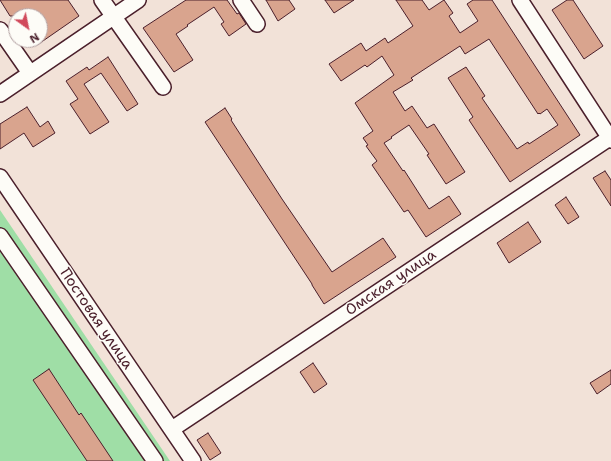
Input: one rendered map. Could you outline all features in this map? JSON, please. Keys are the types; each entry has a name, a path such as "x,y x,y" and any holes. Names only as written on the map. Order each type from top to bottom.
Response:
{"street":[{"path":"102,0 162,87"},
{"path":"0,94 138,0"},
{"path":"241,0 257,24"},
{"path":"520,0 610,138"},
{"path":"0,30 30,73"},
{"name":"Омская улица","path":"172,430 610,138"},
{"name":"Постовая улица","path":"0,177 193,461"},
{"name":"Постовая улица","path":"0,236 155,461"}],"green space":[{"path":"0,210 170,461 0,461"}],"building":[{"path":"0,0 68,0 79,16 48,37 48,8 8,8 8,13"},
{"path":"186,0 227,0 237,14 239,13 246,24 229,36 221,24 224,22 214,7 187,25 188,26 176,34 193,60 174,72 143,28"},
{"path":"266,0 289,0 295,9 278,21"},
{"path":"325,0 354,0 334,13"},
{"path":"396,0 422,0 429,10 444,0 453,13 449,16 460,33 478,21 467,4 473,0 492,0 580,135 510,182 469,120 473,117 448,78 466,67 485,96 482,98 517,149 528,142 529,144 558,125 547,109 538,114 489,39 465,54 460,46 411,78 413,80 393,92 405,111 412,106 427,128 434,124 465,172 446,184 427,155 429,154 409,125 384,143 403,171 404,170 429,209 449,196 461,214 426,237 408,210 404,212 372,165 377,161 366,146 368,145 363,138 373,131 355,103 394,75 382,56 367,67 365,65 341,81 329,64 361,43 366,51 385,38 388,43 413,26"},
{"path":"567,0 573,0 603,46 584,59 552,10"},
{"path":"108,57 138,104 127,111 101,73 84,84 109,122 90,134 70,104 78,99 66,81 87,67 89,70"},
{"path":"27,107 40,127 48,121 55,133 33,147 24,133 0,149 0,124"},
{"path":"225,108 232,119 231,120 282,199 332,272 383,238 396,257 324,304 205,122"},
{"path":"605,171 611,180 611,206 593,178"},
{"path":"566,197 579,217 568,224 555,205"},
{"path":"528,222 541,242 509,263 497,243"},
{"path":"313,363 327,384 314,393 300,372"},
{"path":"49,369 79,415 81,413 113,461 87,461 33,380"},
{"path":"611,370 611,384 597,394 590,383"},
{"path":"208,433 221,453 210,460 197,440"}]}
